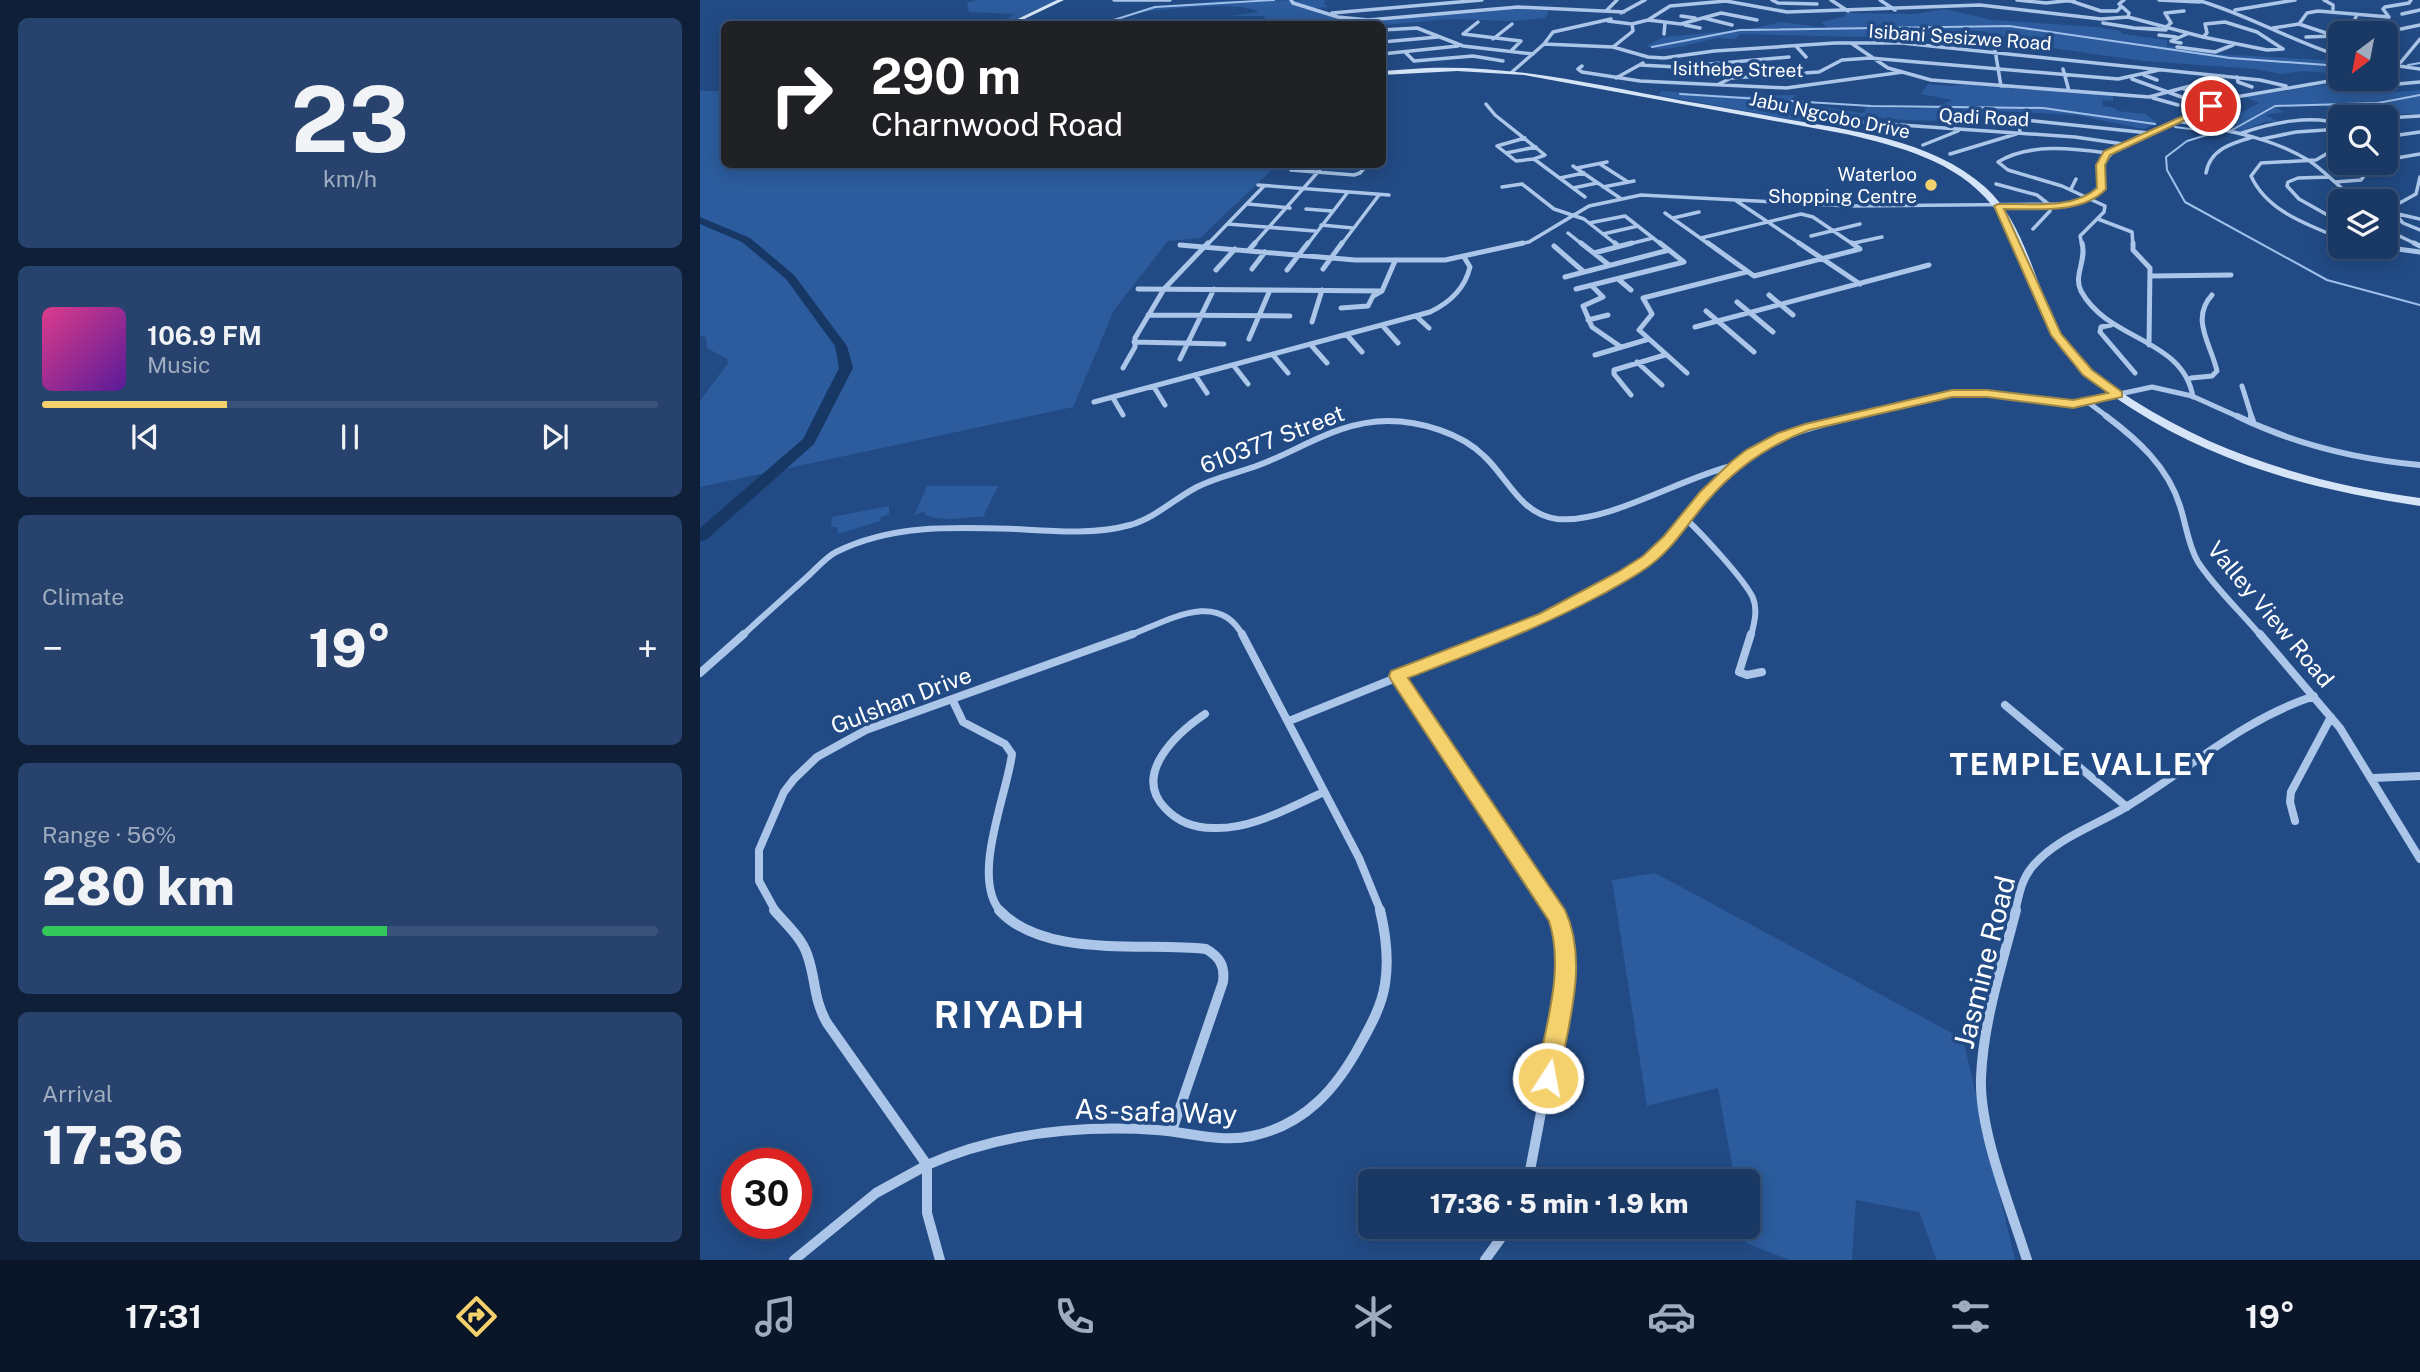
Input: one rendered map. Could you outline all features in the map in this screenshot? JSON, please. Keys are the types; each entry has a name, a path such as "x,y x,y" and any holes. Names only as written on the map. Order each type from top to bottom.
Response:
{"main road":[{"path":"1016,21 1061,0"},
{"name":"Jabu Ngcobo Drive","path":"1386,73 1455,69 1512,72 1839,131 1892,144 1958,172 1985,191 1998,206 2056,335 2081,366 2118,395 2177,430 2253,464 2338,488 2420,502"}],"street":[{"path":"1114,0 1170,0"},
{"path":"1291,0 1293,3 1328,13 1368,20 1477,9 1624,12"},
{"path":"1328,13 1482,0"},
{"path":"1605,10 1617,0"},
{"path":"1608,21 1645,0"},
{"path":"1772,0 1778,3 1817,4"},
{"path":"1831,0 1849,12"},
{"path":"1880,0 1895,10"},
{"path":"1973,0 1985,6"},
{"path":"2017,0 2041,3 2073,0 2110,12 2118,11 2122,7"},
{"path":"2124,0 2119,3 2129,13 2128,17"},
{"path":"2159,0 2211,0"},
{"path":"2197,0 2235,10 2306,45 2328,52"},
{"path":"2235,10 2295,0"},
{"path":"2324,0 2333,5 2333,9"},
{"path":"2299,24 2307,13 2333,9 2357,18 2389,17 2383,9 2385,7 2409,3 2411,0"},
{"path":"1469,1 1477,9"},
{"path":"1512,72 1557,30 1608,21 1632,24 1648,20 1670,6 1726,1 1744,2 1782,12 1985,6 2101,19 2128,17 2203,38 2234,45 2267,50 2283,49 2245,27 2227,23 2205,24 2207,33 2203,38"},
{"path":"1573,3 1573,9"},
{"path":"2402,14 2420,10"},
{"path":"2168,28 2171,24 2166,12 2184,11"},
{"path":"1681,24 1725,13 1757,20"},
{"path":"1681,16 1732,25"},
{"path":"1648,20 1700,27"},
{"path":"2070,20 2134,28 2168,28"},
{"path":"1478,22 1463,33 1521,41 1511,51"},
{"path":"1664,34 1665,23"},
{"path":"1473,55 1512,24"},
{"path":"1613,47 1633,31 1632,24"},
{"path":"2272,28 2299,24 2335,36 2306,37"},
{"path":"2401,29 2420,25"},
{"path":"1386,30 1416,28 1463,46"},
{"path":"2181,43 2171,42 2187,33"},
{"path":"2159,35 2176,37"},
{"path":"1386,42 1438,37"},
{"path":"1932,37 1997,41 2001,86"},
{"path":"2398,64 2420,39"},
{"path":"1851,43 1861,54 1923,79 2149,97 2178,105"},
{"name":"Isibani Sesizwe Road","path":"1544,44 1613,47 1651,58 1851,43 1908,44 2237,77 2290,87"},
{"path":"2177,47 2214,52 2234,45"},
{"path":"1386,54 1463,46 1533,54"},
{"path":"1796,46 1807,57"},
{"path":"1766,48 1777,58"},
{"path":"1405,52 1415,61 1473,55 1503,61"},
{"path":"2018,55 2021,72"},
{"path":"1640,65 1677,67 1789,57"},
{"path":"1719,85 1723,80 1731,78 1822,71 1842,60 1897,57 1998,70 2086,75 2109,79 2130,78 2159,69"},
{"path":"1616,78 1651,58"},
{"path":"2059,59 2069,91"},
{"path":"2040,65 2043,74"},
{"name":"Isithebe Street","path":"1582,66 1578,68 1581,71 1616,78 1786,88 1903,72"},
{"path":"2398,66 2420,69"},
{"path":"2106,73 2109,79"},
{"path":"2208,74 2209,81"},
{"path":"1948,82 1950,75"},
{"path":"2143,75 2157,80"},
{"path":"2237,77 2238,82 2252,87"},
{"path":"2130,78 2187,99"},
{"path":"2149,97 2209,81 2232,89"},
{"path":"1180,246 1330,258 1435,261 1464,257 1534,240 1589,206 1620,198 1651,195 1849,206 2051,206 2092,197 2101,189 2101,165 2107,153 2123,144 2239,96 2328,81"},
{"path":"2398,84 2420,82"},
{"path":"2198,85 2214,91"},
{"path":"2112,87 2115,94"},
{"path":"2184,89 2204,96"},
{"path":"2135,90 2139,96"},
{"path":"1486,104 1536,147 1545,156 1517,161 1498,145 1525,138"},
{"path":"2398,117 2420,116"},
{"path":"1950,155 2020,132 2019,122 2025,120 2149,133"},
{"name":"Qadi Road","path":"1843,121 2020,132 2100,139 2123,144"},
{"path":"2177,121 2261,140 2311,162 2342,189"},
{"path":"2240,134 2272,123 2328,121"},
{"path":"1908,133 1923,128"},
{"path":"2261,140 2328,128"},
{"path":"1923,145 1962,129"},
{"path":"2398,135 2420,132"},
{"path":"2206,173 2207,162 2214,153 2253,137"},
{"path":"1506,153 1536,147"},
{"path":"2107,153 2046,150 2022,153 1998,161 1999,165 2008,170 2071,189 2092,197 2105,206 2104,212 2080,236 2085,253 2078,283 2085,299 2111,325 2175,361 2191,378 2193,397"},
{"path":"2398,158 2420,154"},
{"path":"2328,155 2311,162 2263,163 2253,169 2251,179 2261,193 2278,207 2328,231"},
{"path":"1534,159 1585,197"},
{"path":"1607,162 1575,167 1620,198"},
{"path":"1600,164 1628,182"},
{"path":"1292,168 1291,170 1357,175 1365,168"},
{"path":"1249,250 1290,208 1322,168"},
{"path":"1560,178 1584,173"},
{"path":"2334,182 2361,180 2365,175"},
{"path":"2328,216 2302,202 2287,186 2288,182 2298,178 2329,177"},
{"path":"2398,204 2416,194 2420,177"},
{"path":"2071,189 2076,179"},
{"path":"1604,187 1634,181"},
{"path":"1573,188 1597,183"},
{"path":"1502,187 1521,184 1554,209 1589,223 1618,246"},
{"path":"1996,184 2032,193 2051,206"},
{"path":"1123,369 1147,316 1164,289 1248,204 1261,186 1389,195"},
{"path":"1287,270 1348,192"},
{"path":"1323,268 1379,195"},
{"path":"1735,200 1860,284"},
{"path":"1248,204 1290,208"},
{"path":"2033,229 2050,211 2051,206"},
{"path":"1306,209 1332,211"},
{"path":"1673,219 1699,212"},
{"path":"1665,213 1746,272 1758,276 1860,248 1805,215 1768,221 1701,238"},
{"path":"1576,289 1684,263 1622,215 1589,223"},
{"path":"2398,215 2420,219"},
{"path":"2398,218 2420,230"},
{"path":"2098,219 2132,232 2133,250 2148,265 2151,276 2149,345"},
{"path":"1228,223 1315,231"},
{"path":"1811,236 1860,224"},
{"path":"1321,225 1353,228"},
{"path":"1603,234 1638,226"},
{"path":"1568,233 1609,265"},
{"path":"2398,235 2420,246"},
{"path":"1854,243 1882,237"},
{"path":"1594,253 1653,238"},
{"path":"1554,246 1584,272"},
{"path":"1216,270 1235,249"},
{"path":"2398,249 2420,252"},
{"path":"1564,277 1670,250"},
{"path":"1252,269 1265,252"},
{"path":"1094,402 1440,308 1457,291 1470,272 1471,267 1464,257"},
{"path":"1635,258 1650,271"},
{"path":"1341,308 1365,308 1373,296 1382,290 1395,261"},
{"path":"1620,262 1634,275"},
{"path":"1695,327 1928,265"},
{"path":"1687,373 1639,330 1652,314 1651,308 1642,300 1644,297 1746,272"},
{"path":"2151,276 2231,275"},
{"path":"1618,279 1631,290"},
{"path":"1592,286 1603,297 1584,305 1588,320 1592,327 1621,347"},
{"path":"1138,289 1382,290"},
{"path":"1180,359 1214,289"},
{"path":"1249,339 1270,290"},
{"path":"1312,323 1322,290"},
{"path":"1769,295 1793,315"},
{"path":"2191,378 2212,376 2217,371 2200,312 2204,302 2212,295"},
{"path":"1737,302 1773,332"},
{"path":"1706,311 1754,352"},
{"path":"1588,320 1608,315"},
{"path":"1147,316 1290,316"},
{"path":"1416,316 1429,328"},
{"path":"1382,325 1398,343"},
{"path":"2111,325 2101,327 2101,332 2135,373"},
{"path":"1347,335 1362,352"},
{"path":"1595,355 1649,340"},
{"path":"1134,342 1224,344"},
{"path":"1311,345 1326,363"},
{"path":"1273,355 1288,373"},
{"path":"1631,395 1614,371 1665,355"},
{"path":"1637,362 1662,385"},
{"path":"1234,366 1248,384"},
{"path":"1195,375 1207,393"},
{"path":"2242,386 2254,424"},
{"path":"1154,387 1165,405"},
{"path":"1289,721 1524,627 1598,592 1648,559 1705,495 1736,465 1761,447 1805,428 1952,394 1978,393 2054,403 2089,403 2155,388 2193,397 2254,424 2315,446 2420,465"},
{"path":"1112,398 1123,415"},
{"name":"Valley View Road","path":"2089,403 2148,449 2177,496 2189,543 2199,562 2331,717 2373,778 2420,859"},
{"name":"610377 Street","path":"700,673 834,553 879,536 908,530 1092,530 1130,526 1154,516 1199,485 1262,464 1328,431 1371,422 1413,424 1468,444 1489,461 1522,505 1537,513 1559,519 1586,516 1693,475 1736,465"},
{"path":"1686,519 1703,535 1753,597 1756,607 1755,621 1738,671 1743,674 1762,672"},
{"name":"Gulshan Drive","path":"927,1164 832,1030 817,1005 807,954 797,936 773,909 763,892 756,864 758,849 777,804 790,782 806,764 841,741 1191,613 1214,610"},
{"name":"As-safa Way","path":"794,1260 870,1197 927,1164 1007,1140 1051,1132 1099,1128 1172,1131 1213,1137 1248,1137 1272,1131 1293,1121 1326,1097 1340,1080 1375,1018 1385,984 1387,962 1381,912 1372,885 1238,626 1227,614 1214,610"},
{"path":"1397,676 1558,917 1565,938 1567,964 1562,1001 1530,1169"},
{"name":"Jasmine Road","path":"2027,1260 1999,1173 1984,1108 1982,1055 2018,894 2029,869 2045,855 2127,807 2206,749 2272,710 2314,696"},
{"path":"953,701 963,722 1005,744 1012,754 987,878 994,905 1001,916 1019,929 1058,940 1206,949 1215,954 1223,966 1223,982 1172,1131"},
{"path":"2005,705 2127,807"},
{"path":"1205,714 1171,740 1160,757 1156,775 1157,800 1176,819 1207,828 1231,827 1255,821 1324,792"},
{"path":"2295,821 2290,797 2294,781 2310,758 2331,717"},
{"path":"2373,778 2420,776"},
{"path":"927,1164 924,1182 925,1215 940,1260"},
{"path":"1485,1260 1500,1239"}],"shaded area":[{"path":"976,0 1057,0 1012,21 1002,21 1015,14 969,12 967,3"},
{"path":"1325,0 1324,4 1329,7 1314,8 1340,18 1359,21 1266,21 1264,16 1230,16 1259,12 1236,7 1202,6 1142,12 1146,8 1220,1"},
{"path":"1506,8 1547,10 1548,13 1545,18 1513,21 1451,19 1386,25 1386,21 1359,21"},
{"path":"1946,9 1992,20 2097,27 2120,31 2123,34 2167,40 2167,46 2216,54 2328,60 2328,73 2303,71 2281,74 2256,69 2144,61 2016,43 2016,40 1982,31 1912,37 1902,34 1858,37 1741,34 1735,39 1718,38 1672,48 1646,46 1664,37 1751,29 1781,22 1827,28 1821,22 1843,17 1847,13 1915,14"},
{"path":"1928,84 2113,95 2113,101 2102,100 2103,106 2115,108 2117,111 2146,114 2157,123 2144,129 2076,115 1997,111 1981,116 1939,121 1833,114 1814,115 1800,121 1658,95 1662,91 1735,96 1797,95 1791,99 1799,103 1800,110 1814,111 1816,105 1860,113 1865,112 1866,106 1922,108 1952,100 1921,94"},
{"path":"2328,84 2328,91 2420,90 2420,114 2398,114 2398,105 2273,106 2284,112 2265,115 2278,121 2265,122 2239,132 2190,120 2194,118 2221,124 2259,103 2245,97"},
{"path":"700,91 721,91 721,168 1274,168 1200,238 1168,241 1114,310 1073,407 700,487 700,401 728,363 727,359 707,348 706,337 700,335"},
{"path":"927,486 998,486 983,517 947,519 925,515 924,511 914,516"},
{"path":"889,506 889,514 881,517 880,521 838,534 837,527 831,527 832,517"},
{"path":"1655,873 1963,1039 2015,1260 1937,1260 1919,1212 1856,1200 1852,1260 1790,1260 1746,1243 1745,1239 1760,1239 1760,1169 1733,1169 1718,1088 1647,1106 1612,880"}],"waterway":[{"path":"1111,21 1155,7 1274,0"},
{"path":"1652,47 1740,30 2009,26 2230,58 2328,65"},
{"path":"2408,65 2420,63"},
{"path":"1680,94 1871,106 2043,108 2155,124"},
{"path":"2232,130 2275,106 2378,103 2420,95"},
{"path":"2175,127 2213,132"},
{"path":"2220,131 2187,141 2166,157 2167,170 2185,202 2327,280 2420,305"},
{"path":"700,220 746,240 790,277 841,346 846,368 809,441 700,536"}],"place":[{"name":"Waterloo Shopping Centre","path":"1931,185"}],"district":[{"name":"TEMPLE VALLEY","path":"2083,764"},
{"name":"RIYADH","path":"1010,1014"}],"route":[{"path":"1548,1078 1567,964 1565,938 1558,917 1397,676 1545,618 1624,576 1669,540 1719,480 1751,452 1782,436 1805,428 1952,394 1987,393 2073,404 2089,403 2118,395 2075,360 2056,335 1998,206 2060,205 2092,197 2101,189 2101,165 2107,153 2211,106"}]}
